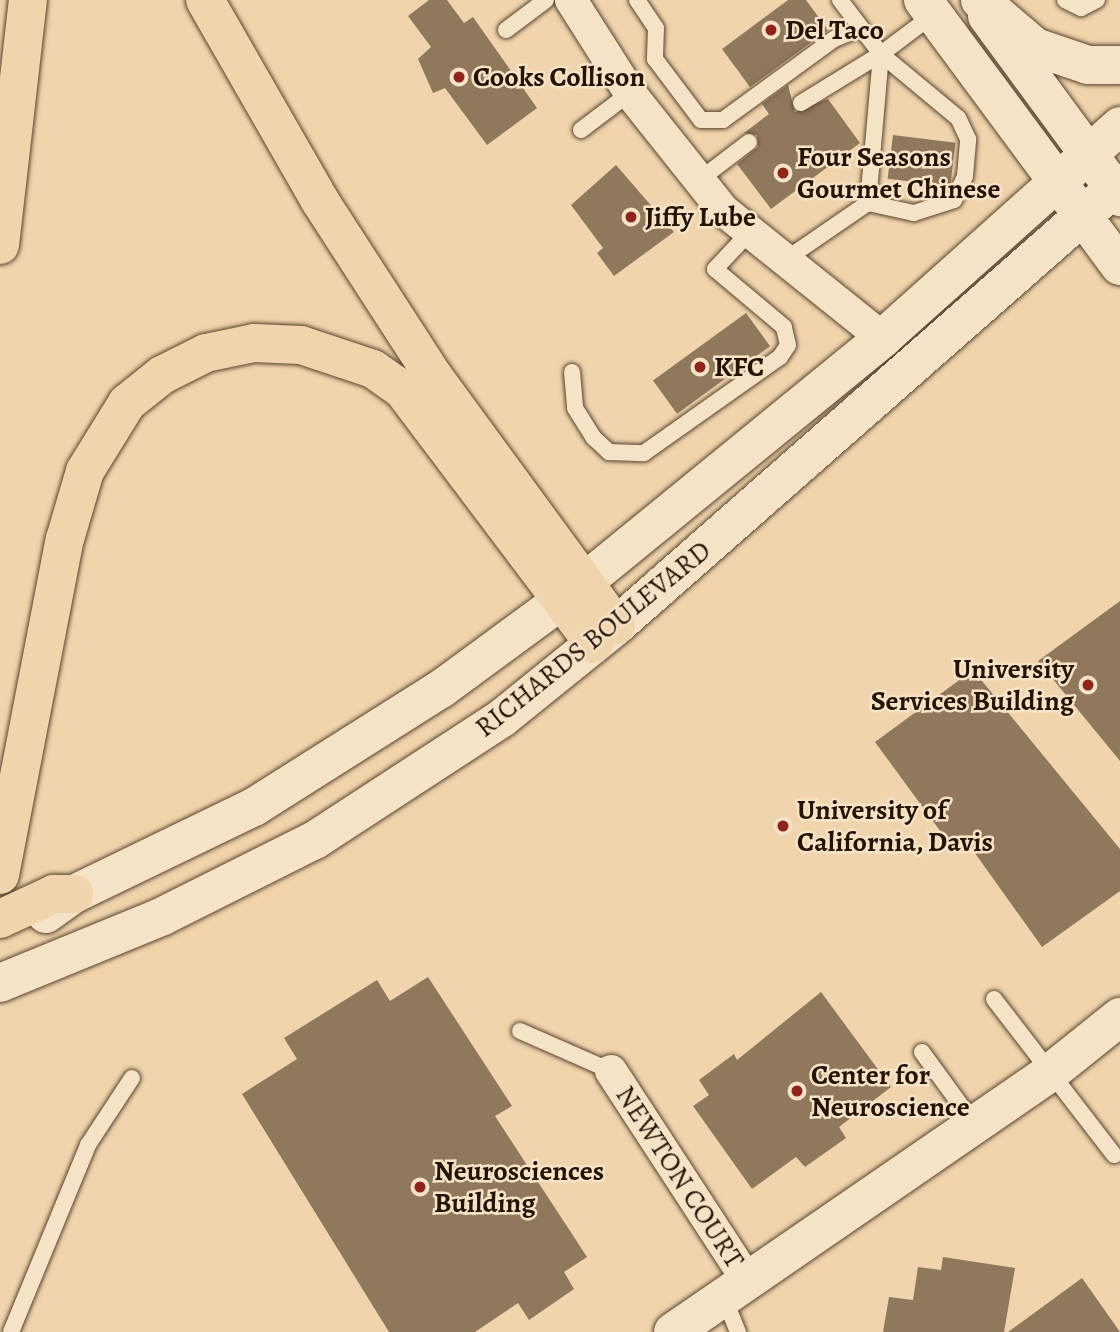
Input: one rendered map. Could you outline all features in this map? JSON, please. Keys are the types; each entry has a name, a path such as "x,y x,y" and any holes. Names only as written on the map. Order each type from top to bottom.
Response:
{"highway":[{"path":"0,246 28,0"},
{"path":"205,0 341,234 572,592"},
{"path":"0,875 65,539 85,471 127,404 162,375 206,353 254,343 301,345 364,365 402,389 605,635"},
{"path":"0,919 54,894 74,894"}],"main road":[{"path":"978,0 1035,47 1088,65 1120,65"},
{"path":"978,0 1089,156 1118,190"},
{"path":"928,7 1120,266"},
{"name":"RICHARDS BOULEVARD","path":"0,937 74,894 254,807 348,751 572,592 883,338 1060,183 1120,126"},
{"name":"RICHARDS BOULEVARD","path":"0,983 237,881 392,794 605,635 1084,216 1118,190"},
{"path":"673,1332 737,1305 975,1125 1050,1073 1120,1017"}],"street":[{"path":"581,4 630,93 698,181 748,234 883,338"},
{"name":"NEWTON COURT","path":"611,1071 737,1305"}],"lane":[{"path":"506,30 546,0"},
{"path":"637,0 656,27 655,59 701,120 723,120 834,39 862,28"},
{"path":"785,260 868,203 914,213 954,200 965,176 968,139 958,118 881,54 840,0"},
{"path":"1065,0 1082,8 1097,0"},
{"path":"801,103 881,54 928,7"},
{"path":"868,203 881,54"},
{"path":"581,130 630,93"},
{"path":"698,181 749,142"},
{"path":"572,372 575,408 594,438 610,452 643,453 780,357 788,345 784,327 715,269 748,234"},
{"path":"994,999 1114,1155"},
{"path":"520,1031 611,1071"},
{"path":"922,1052 975,1125"},
{"path":"11,1332 88,1145 132,1077"}],"building":[{"path":"429,0 447,0 464,23 473,17 537,108 487,145 445,88 433,93 418,59 431,47 408,16"},
{"path":"788,0 806,0 828,30 750,87 722,49"},
{"path":"788,85 795,112 828,99 860,143 771,209 737,164 758,147 757,135 744,133 769,114 762,104"},
{"path":"893,135 956,143 950,186 888,179"},
{"path":"616,165 674,232 614,276 597,253 603,248 571,205"},
{"path":"746,313 770,346 677,414 653,381"},
{"name":"University Services Building","path":"1120,601 1120,761 1038,661"},
{"path":"973,670 1120,849 1120,891 1042,947 962,835 949,843 875,742"},
{"name":"Neurosciences Building","path":"428,977 512,1106 495,1116 587,1257 564,1272 574,1289 529,1320 518,1303 475,1332 389,1332 242,1094 297,1059 284,1038 377,980 390,1001"},
{"name":"Center for Neuroscience","path":"821,992 891,1087 839,1127 846,1138 805,1167 796,1157 752,1189 693,1106 709,1095 699,1080 734,1054 737,1060"},
{"path":"943,1257 1015,1268 1004,1332 883,1332 889,1297 913,1300 918,1267 941,1270"},
{"path":"1082,1278 1120,1332 1008,1332"}],"place":[{"name":"Del Taco","path":"771,30"},
{"name":"Cooks Collison","path":"459,77"},
{"name":"Four Seasons Gourmet Chinese","path":"783,173"},
{"name":"Jiffy Lube","path":"631,217"},
{"name":"KFC","path":"700,367"},
{"name":"University Services Building","path":"1088,685"},
{"name":"University of California, Davis","path":"783,826"},
{"name":"Center for Neuroscience","path":"797,1091"},
{"name":"Neurosciences Building","path":"420,1187"}]}
